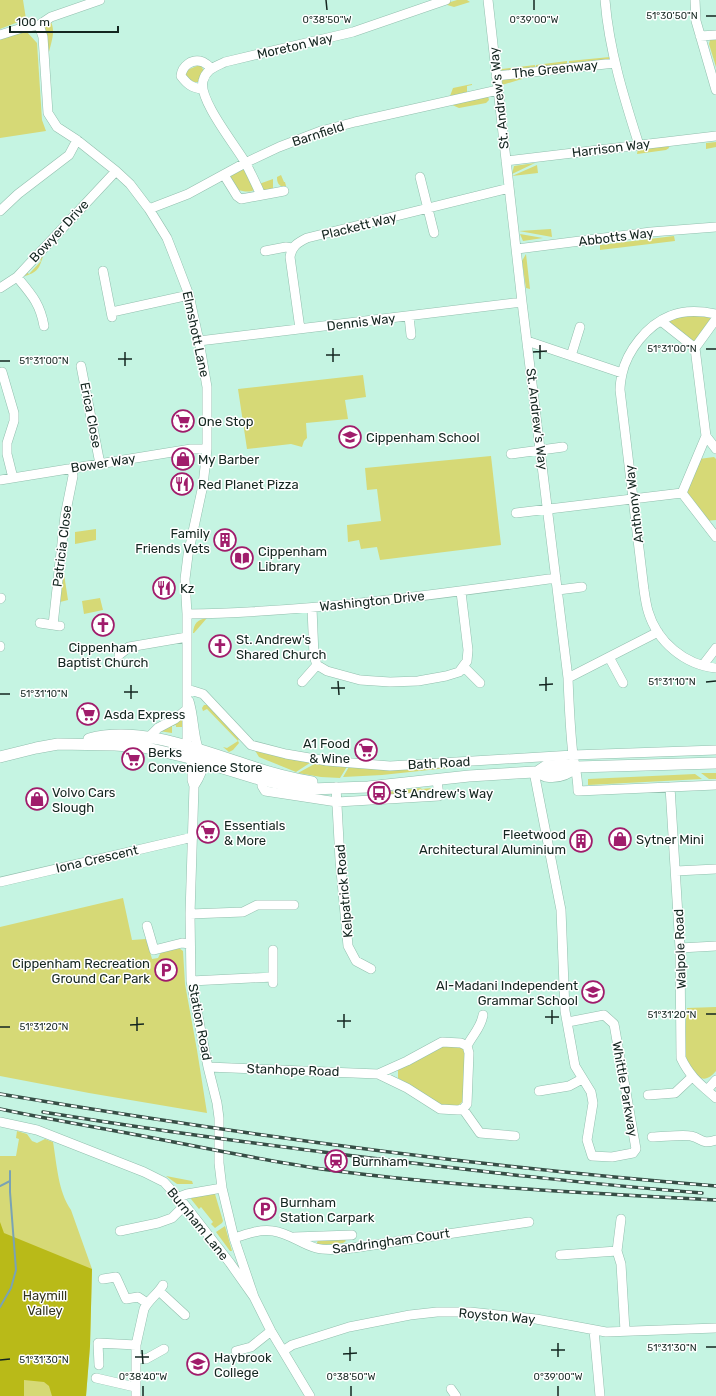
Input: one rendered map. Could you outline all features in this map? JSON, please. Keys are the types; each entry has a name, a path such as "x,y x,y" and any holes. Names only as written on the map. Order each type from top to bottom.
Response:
{"main road":[{"name":"Bath Road","path":"76,744 96,738 120,736 150,737 193,748 284,777 334,787"},
{"name":"Bath Road","path":"0,757 58,744 143,747 190,758 262,780 312,789 334,787 368,787 469,776 535,772 546,766 566,765 576,767 716,763"}],"street":[{"path":"0,35 22,28 39,26 51,17 99,0"},
{"name":"Moreton Way","path":"211,68 225,62 353,32 446,0"},
{"name":"St. Andrew's Way","path":"488,0 522,302 558,590 568,678 573,755 578,778 578,791 670,787"},
{"name":"The Greenway","path":"605,0 615,63 626,105 639,145"},
{"path":"694,0 696,21 716,90"},
{"name":"Elmshott Lane","path":"39,26 43,37 48,113 56,127 77,140 130,184 149,209 167,238 189,295 199,341 207,387 207,449 203,485 188,555 185,579 187,614 186,710 193,748"},
{"path":"700,36 716,35"},
{"path":"202,89 194,88 187,84 181,76 183,67 193,61 203,62 211,68 206,73 202,82 202,89 206,102 245,163 261,195"},
{"name":"The Greenway","path":"496,76 615,63"},
{"name":"Barnfield","path":"149,209 188,194 245,163 279,147 321,131 498,90"},
{"name":"Harrison Way","path":"506,161 716,136"},
{"path":"2,206 69,155 77,140"},
{"name":"Bowyer Drive","path":"0,288 17,276 116,171"},
{"path":"224,175 237,196 241,199 284,191"},
{"path":"420,177 434,233"},
{"name":"Plackett Way","path":"292,248 298,242 307,238 509,188"},
{"name":"Abbotts Way","path":"517,249 651,232 716,227"},
{"path":"265,251 286,247 292,248 290,266 300,329"},
{"path":"103,271 112,314 189,295"},
{"path":"17,276 42,312 44,326"},
{"name":"Dennis Way","path":"199,341 522,302"},
{"name":"Anthony Way","path":"716,314 704,311 687,312 670,316 648,329 631,350 622,373 620,390 644,590 649,612 658,632 671,649 686,659 716,668"},
{"path":"409,316 411,335"},
{"path":"682,493 706,436 696,348 716,319"},
{"path":"661,321 696,348"},
{"path":"571,356 580,327"},
{"path":"527,341 622,373"},
{"name":"Erica Close","path":"81,366 100,464"},
{"path":"3,372 14,413 14,422 6,454 13,478"},
{"path":"706,436 716,449"},
{"path":"511,454 564,447"},
{"name":"Bower Way","path":"0,480 191,449 207,449"},
{"name":"Patricia Close","path":"40,623 56,625 65,516 73,476 72,468"},
{"path":"516,514 682,493"},
{"path":"682,493 716,537"},
{"name":"Washington Drive","path":"187,614 312,608 461,592 556,578"},
{"path":"558,590 582,587"},
{"path":"312,608 314,656 317,665 327,671 360,680 390,682 418,681 459,672 467,661 468,650 461,592"},
{"path":"568,678 658,632"},
{"path":"119,655 129,647 187,637"},
{"path":"703,665 716,648"},
{"path":"609,657 623,682"},
{"path":"302,682 317,665"},
{"path":"464,667 480,683"},
{"name":"Elmshott Lane","path":"187,692 192,710 195,738 193,748"},
{"name":"Bath Road","path":"187,692 203,694 251,745 286,754 327,761 390,766 573,755 716,750"},
{"path":"150,737 158,728 175,719 186,710"},
{"path":"193,748 203,762"},
{"name":"Station Road","path":"193,748 190,758 194,786 190,914 192,981 208,1067 217,1103 219,1118 219,1162 222,1188 234,1238 254,1297"},
{"name":"Station Road","path":"194,786 198,780 203,762"},
{"name":"Whittle Parkway","path":"535,772 561,910 565,1011 575,1066 591,1092 593,1103 587,1140 592,1156 612,1157 633,1153 636,1149 614,1024 604,1015 568,1022"},
{"path":"262,780 262,786 265,791 337,802 439,796 437,780"},
{"path":"670,787 716,785"},
{"name":"Kelpatrick Road","path":"334,787 337,802 348,946 356,961 371,969"},
{"name":"Walpole Road","path":"670,787 680,948 681,1058 686,1070 716,1098"},
{"name":"Iona Crescent","path":"0,882 193,837"},
{"path":"676,871 716,869"},
{"path":"190,914 243,912 257,905 294,905"},
{"path":"147,926 154,950 182,943 190,944"},
{"path":"680,948 716,946"},
{"path":"192,981 273,980 273,950"},
{"path":"482,1014 481,1024 467,1046 469,1053 466,1104 463,1109 480,1133 514,1136"},
{"name":"Stanhope Road","path":"378,1074 407,1061 442,1042 461,1043 467,1046"},
{"name":"Stanhope Road","path":"208,1067 378,1074 407,1088 440,1109 463,1109"},
{"path":"648,1095 675,1093 692,1076"},
{"path":"539,1091 569,1086 582,1079"},
{"path":"707,1090 716,1080"},
{"name":"Burnham Lane","path":"0,1122 38,1130 144,1172 164,1182 179,1197 230,1262 254,1297 271,1331 310,1396"},
{"path":"652,1137 692,1136 702,1141 716,1140"},
{"path":"179,1197 187,1194 222,1188"},
{"path":"120,1231 158,1223 172,1218 185,1205"},
{"path":"621,1219 617,1251 621,1264 625,1331"},
{"name":"Sandringham Court","path":"234,1238 264,1230 274,1231 293,1237 315,1248 329,1250 353,1248 529,1222"},
{"path":"293,1237 352,1235"},
{"path":"560,1255 617,1251"},
{"path":"230,1262 239,1255"},
{"path":"103,1279 116,1277 126,1300 138,1297 147,1303"},
{"path":"96,1378 136,1392 136,1345 147,1303 161,1288 185,1315"},
{"name":"Royston Way","path":"283,1351 292,1345 349,1327 410,1315 437,1312 470,1312 536,1319 606,1332 716,1328"},
{"path":"594,1330 600,1396"},
{"path":"236,1351 252,1347 271,1331"},
{"path":"99,1365 98,1343 136,1345"},
{"path":"136,1358 146,1359 164,1350"}],"green space":[{"path":"0,0 23,0 26,19 0,29"},
{"path":"457,0 467,0 470,2 454,7 444,4"},
{"path":"50,20 53,34 48,57 45,27"},
{"path":"23,31 27,32 37,43 42,120 46,131 0,138 0,38"},
{"path":"716,39 716,67 709,44 710,40"},
{"path":"610,57 609,59 569,64 569,61"},
{"path":"567,61 567,64 536,68 536,65"},
{"path":"535,65 535,68 500,71 502,69"},
{"path":"201,66 204,71 198,82 192,82 185,76 187,70"},
{"path":"522,76 522,79 502,85 501,78"},
{"path":"472,84 467,86 467,92 450,96 453,88"},
{"path":"488,96 489,100 486,103 459,108 450,104"},
{"path":"716,142 716,147 706,149 706,143"},
{"path":"668,144 669,148 666,150 637,154 638,148"},
{"path":"535,163 512,174 514,166"},
{"path":"537,165 538,173 512,176"},
{"path":"244,168 254,190 252,191 246,192 238,190 230,176"},
{"path":"281,175 286,186 283,187 277,180 277,177"},
{"path":"273,179 273,188 265,191 262,190 259,184"},
{"path":"551,229 552,237 519,231"},
{"path":"520,234 543,238 523,241"},
{"path":"674,236 675,241 600,250 600,245"},
{"path":"44,253 41,263 38,269 32,273 22,277 25,271 29,274 41,261 38,257"},
{"path":"526,254 530,289 526,288 522,261"},
{"path":"697,314 713,317 694,342 668,324 668,320"},
{"path":"363,375 366,397 345,400 348,419 306,423 307,438 302,447 291,444 247,449 238,389"},
{"path":"491,456 501,545 380,560 377,547 361,549 359,540 348,542 347,525 381,521 377,489 367,490 365,468"},
{"path":"714,457 716,459 716,520 705,521 688,497 687,487 699,459"},
{"path":"96,529 96,540 75,544 75,532"},
{"path":"62,574 64,574 68,600 60,602"},
{"path":"100,598 103,610 84,614 82,601"},
{"path":"207,618 194,633 193,633 197,622"},
{"path":"204,705 209,705 240,736 238,741 207,709 203,711 202,708"},
{"path":"182,718 183,727 176,727 176,725 172,726 172,733 159,731"},
{"path":"238,741 239,743 229,752 223,747 227,748"},
{"path":"253,747 313,761 296,772 259,757"},
{"path":"318,762 348,765 340,778 321,777 298,773"},
{"path":"485,764 382,775 343,777 350,765"},
{"path":"701,773 716,773 716,779 709,779"},
{"path":"695,774 702,779 588,785 588,779"},
{"path":"432,788 432,790 427,792 379,795 379,793"},
{"path":"123,898 132,940 146,939 152,959 158,958 161,952 179,948 183,951 185,984 207,1113 0,1076 0,927"},
{"path":"716,1007 716,1071 710,1077 703,1079 700,1078 690,1067 687,1061 685,1038 687,1008"},
{"path":"444,1044 461,1046 465,1052 463,1101 458,1106 442,1106 398,1078 398,1068"},
{"name":"Haymill Valley","path":"17,1131 27,1134 32,1141 37,1143 45,1139 53,1142 63,1195 71,1210 92,1269 90,1346 86,1396 0,1396 0,1156 16,1156 19,1139 16,1138"},
{"path":"166,1176 192,1181 193,1184 177,1184"},
{"path":"213,1192 215,1194 223,1221 215,1228 211,1224 213,1222 201,1207 199,1209 191,1199 192,1197"},
{"name":"Haymill Valley","path":"0,1222 4,1233 92,1269 90,1346 86,1396 52,1396 49,1386 44,1382 24,1380 24,1396 0,1396"},
{"path":"225,1226 232,1251 230,1251 216,1232"},
{"path":"344,1239 346,1241 343,1243 317,1244 319,1240"}],"waterway":[{"path":"0,1307 11,1288 16,1270 10,1192 10,1171"},
{"path":"0,1186 10,1181"}],"railway":[{"path":"0,1094 178,1123 357,1148 536,1169 716,1186"},
{"path":"0,1109 329,1170 474,1185 716,1200"},
{"path":"43,1112 198,1136 354,1156 572,1181 702,1193"}],"place":[{"name":"One Stop","path":"183,421"},
{"name":"Cippenham School","path":"350,437"},
{"name":"My Barber","path":"183,459"},
{"name":"Red Planet Pizza","path":"182,484"},
{"name":"Family Friends Vets","path":"225,540"},
{"name":"Cippenham Library","path":"242,558"},
{"name":"Kz","path":"164,588"},
{"name":"Cippenham Baptist Church","path":"103,625"},
{"name":"St. Andrew's Shared Church","path":"220,646"},
{"name":"Asda Express","path":"88,714"},
{"name":"A1 Food & Wine","path":"366,750"},
{"name":"Berks Convenience Store","path":"133,759"},
{"name":"St Andrew's Way","path":"379,793"},
{"name":"Volvo Cars Slough","path":"37,799"},
{"name":"Essentials & More","path":"208,832"},
{"name":"Sytner Mini","path":"620,839"},
{"name":"Fleetwood Architectural Aluminium","path":"581,841"},
{"name":"Cippenham Recreation Ground Car Park","path":"166,970"},
{"name":"Al-Madani Independent Grammar School","path":"593,992"},
{"name":"Burnham","path":"336,1161"},
{"name":"Burnham Station Carpark","path":"265,1209"},
{"name":"Haybrook College","path":"198,1364"}]}
